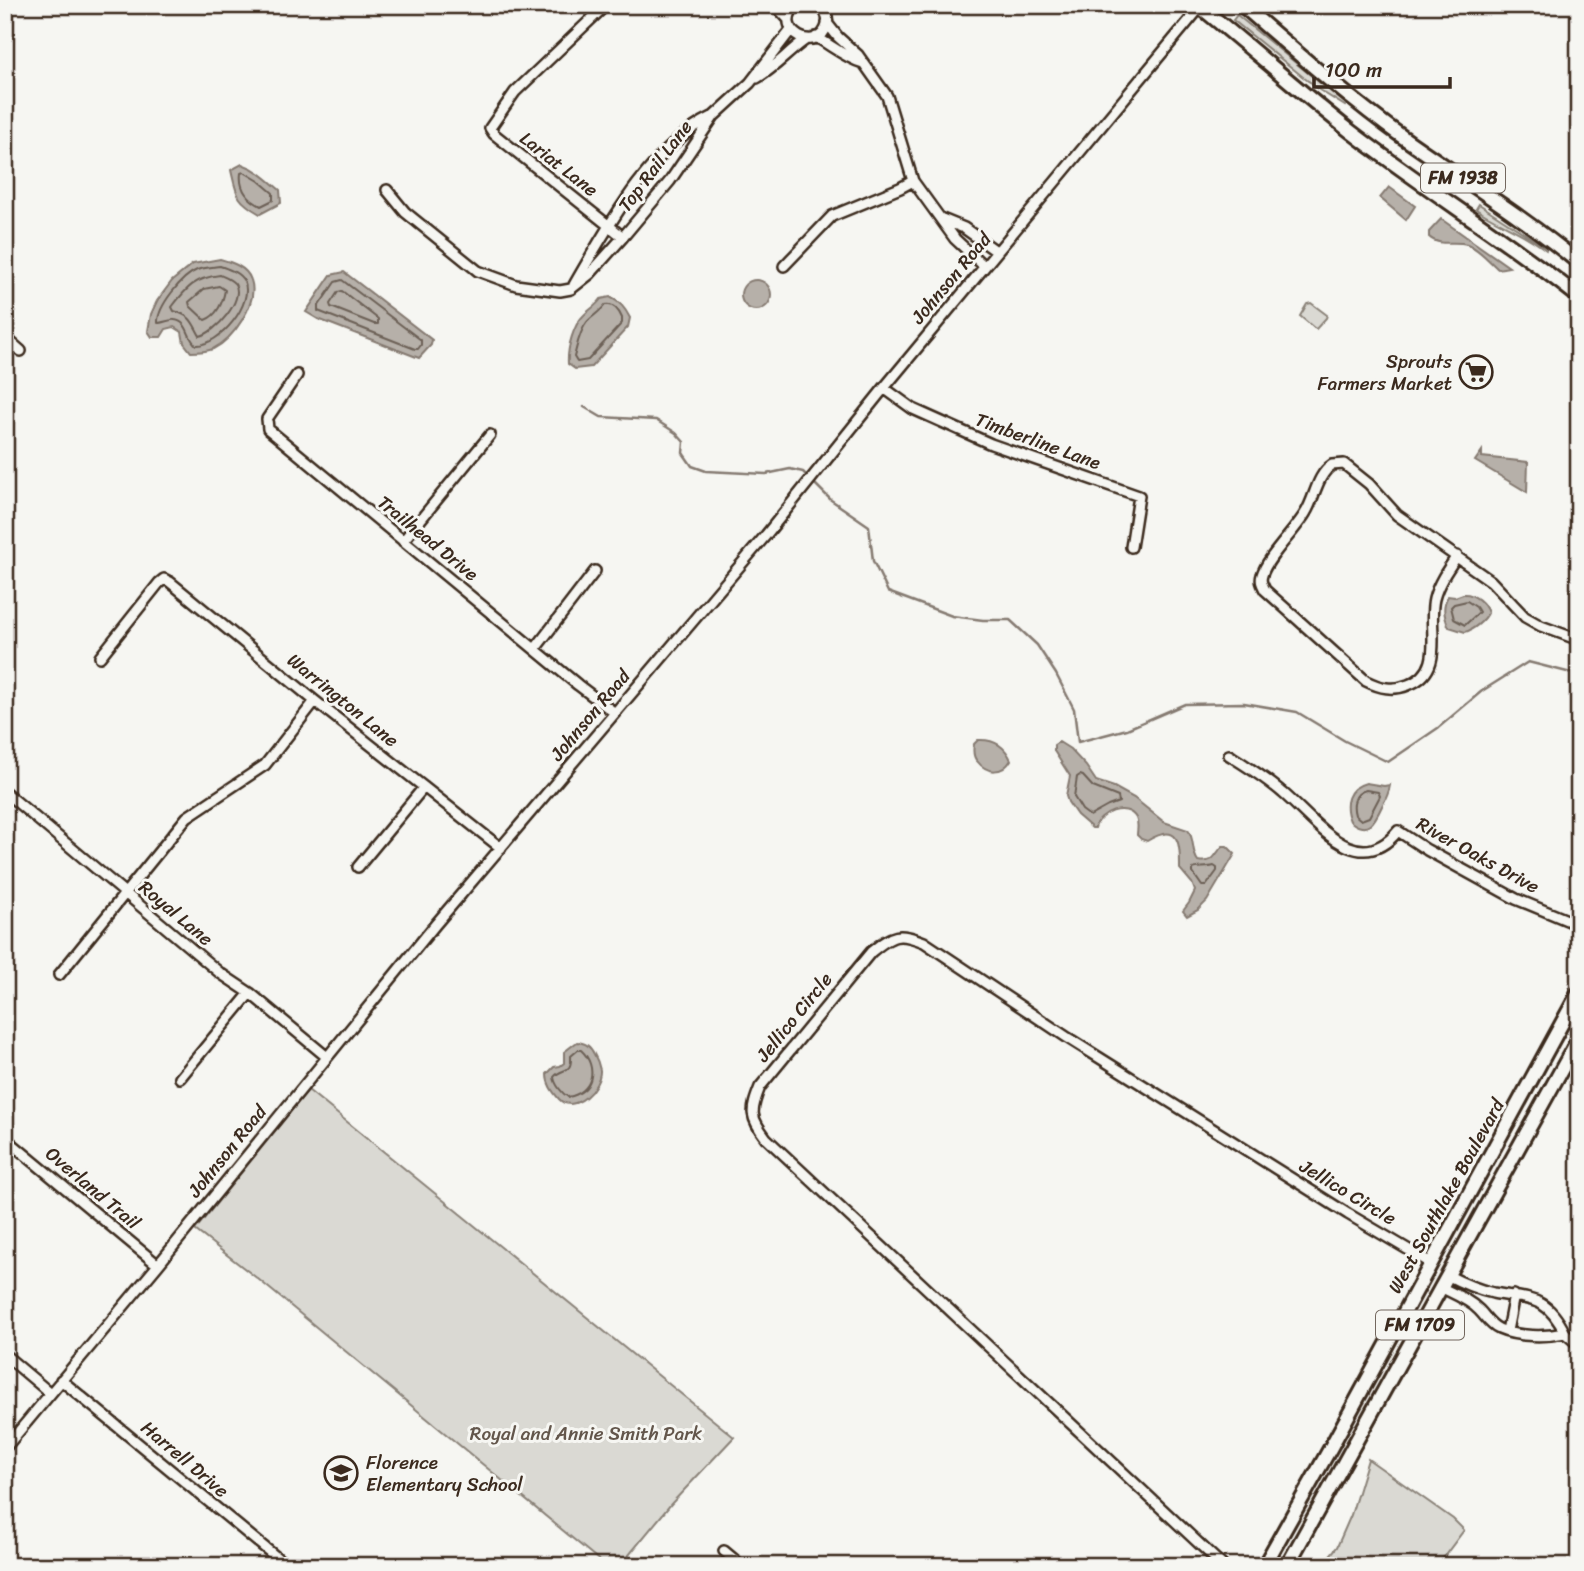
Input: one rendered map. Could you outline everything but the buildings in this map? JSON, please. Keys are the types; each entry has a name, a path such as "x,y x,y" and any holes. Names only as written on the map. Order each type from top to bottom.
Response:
{"main road":[{"name":"FM 1938","path":"1242,5 1358,103 1554,242 1579,263"},
{"name":"FM 1938","path":"1200,6 1350,131 1579,297"},
{"name":"West Southlake Boulevard","path":"1264,1566 1579,992"},
{"name":"West Southlake Boulevard","path":"1287,1566 1579,1038"},
{"path":"1433,1258 1437,1285 1440,1287"}],"street":[{"name":"Lariat Lane","path":"606,5 515,92 490,128 494,134 609,225"},
{"path":"775,5 798,37 805,40 816,37 825,30 827,15 823,6"},
{"name":"Top Rail Lane","path":"750,83 790,25 791,10 796,5"},
{"name":"Johnson Road","path":"5,1448 500,848 803,489 1200,6"},
{"path":"827,23 858,55 887,96 913,181 955,239 984,266"},
{"path":"816,37 852,60 863,63"},
{"name":"Top Rail Lane","path":"571,289 590,274 624,237 670,181 714,116 750,83 768,72 787,52 805,40"},
{"name":"Top Rail Lane","path":"571,289 609,225 649,167 695,125 714,116"},
{"path":"784,266 832,216 913,181"},
{"path":"387,190 405,212 478,271 516,285 560,291 571,289"},
{"path":"942,219 964,228 996,251"},
{"name":"Top Rail Lane","path":"609,225 624,237"},
{"path":"5,337 21,351"},
{"name":"Trailhead Drive","path":"297,375 267,419 268,429 615,713"},
{"name":"Timberline Lane","path":"884,388 913,409 991,444 1139,496 1131,547"},
{"path":"403,541 490,435"},
{"path":"1457,556 1446,571 1434,598 1431,664 1414,682 1393,688 1376,686 1366,681 1265,590 1261,583 1266,566 1306,512 1323,474 1327,468 1337,463 1349,467 1369,484 1397,515 1457,556 1491,581 1525,617 1579,640"},
{"path":"535,649 595,570"},
{"name":"Warrington Lane","path":"100,657 164,579 500,848"},
{"path":"59,975 187,817 265,765 315,701"},
{"name":"River Oaks Drive","path":"1229,755 1283,792 1339,843 1357,850 1367,850 1390,840 1398,831 1516,899 1579,926"},
{"path":"358,867 424,787"},
{"name":"Royal Lane","path":"5,792 220,973 250,993 327,1056"},
{"name":"Jellico Circle","path":"1223,1566 766,1138 755,1122 753,1104 760,1087 871,952 886,939 905,934 924,942 1079,1045 1348,1214 1433,1258"},
{"path":"180,1078 250,993"},
{"name":"Overland Trail","path":"5,1138 158,1265"},
{"path":"1447,1275 1478,1289 1530,1297 1556,1316 1565,1333 1579,1345"},
{"path":"1440,1287 1463,1298 1500,1330 1548,1337 1565,1333"},
{"path":"1507,1331 1514,1295"},
{"path":"5,1355 50,1393"},
{"name":"Harrell Drive","path":"61,1380 286,1566"},
{"path":"724,1551 742,1566"}],"green space":[{"path":"1237,15 1346,104 1345,106 1316,88 1233,20"},
{"path":"1479,204 1547,248 1546,250 1476,209"},
{"path":"1311,303 1327,315 1316,329 1300,316 1307,304"},
{"name":"Royal and Annie Smith Park","path":"308,1090 734,1437 671,1504 620,1566 606,1566 195,1230"},
{"path":"1368,1459 1453,1519 1464,1530 1437,1566 1321,1566 1337,1547 1351,1515"}],"water":[{"path":"242,164 280,190 281,203 260,214 242,201 236,192 231,170"},
{"path":"1389,187 1415,206 1406,220 1380,198"},
{"path":"1441,219 1509,267 1498,269 1467,244 1433,240 1429,237 1429,232"},
{"path":"220,259 242,268 251,280 248,309 236,329 221,344 202,352 191,352 184,343 182,332 174,327 166,329 161,337 152,337 148,331 151,314 172,281 193,264"},
{"path":"344,272 432,340 431,345 419,358 306,312 331,275"},
{"path":"756,280 762,281 770,289 770,301 762,309 756,310 750,309 742,301 741,295 742,289 750,281"},
{"path":"610,297 628,314 628,327 591,367 575,369 568,364 568,358 577,325 601,299"},
{"path":"1482,451 1482,457 1528,462 1527,492 1475,461"},
{"path":"1463,594 1479,599 1488,613 1472,629 1465,632 1449,627 1444,612 1448,596"},
{"path":"978,740 998,744 1011,760 1008,765 995,771 981,765 973,751"},
{"path":"1059,742 1070,749 1096,781 1134,798 1164,822 1188,830 1198,861 1211,860 1223,846 1227,846 1235,854 1207,901 1198,910 1187,916 1183,911 1195,891 1180,869 1178,844 1172,834 1158,835 1147,841 1141,839 1137,835 1136,818 1126,810 1107,814 1095,828 1077,815 1066,796 1070,776 1054,751 1054,745"},
{"path":"1366,783 1390,785 1374,821 1362,827 1350,821 1347,803 1354,789"},
{"path":"577,1042 587,1045 600,1068 599,1077 591,1091 579,1102 572,1104 559,1099 552,1090 547,1074 564,1063 564,1052"}],"waterway":[{"path":"584,407 601,417 656,420 676,433 684,442 683,453 692,466 706,471 766,474 790,469 803,472 831,500 869,526 873,561 888,592 952,616 1010,620 1037,645 1074,709 1078,742 1127,729 1185,704 1244,703 1297,712 1345,741 1388,762 1438,728 1482,691 1528,662 1579,675"}],"place":[{"name":"Sprouts Farmers Market","path":"1476,372"},
{"name":"Florence Elementary School","path":"341,1473"}]}
